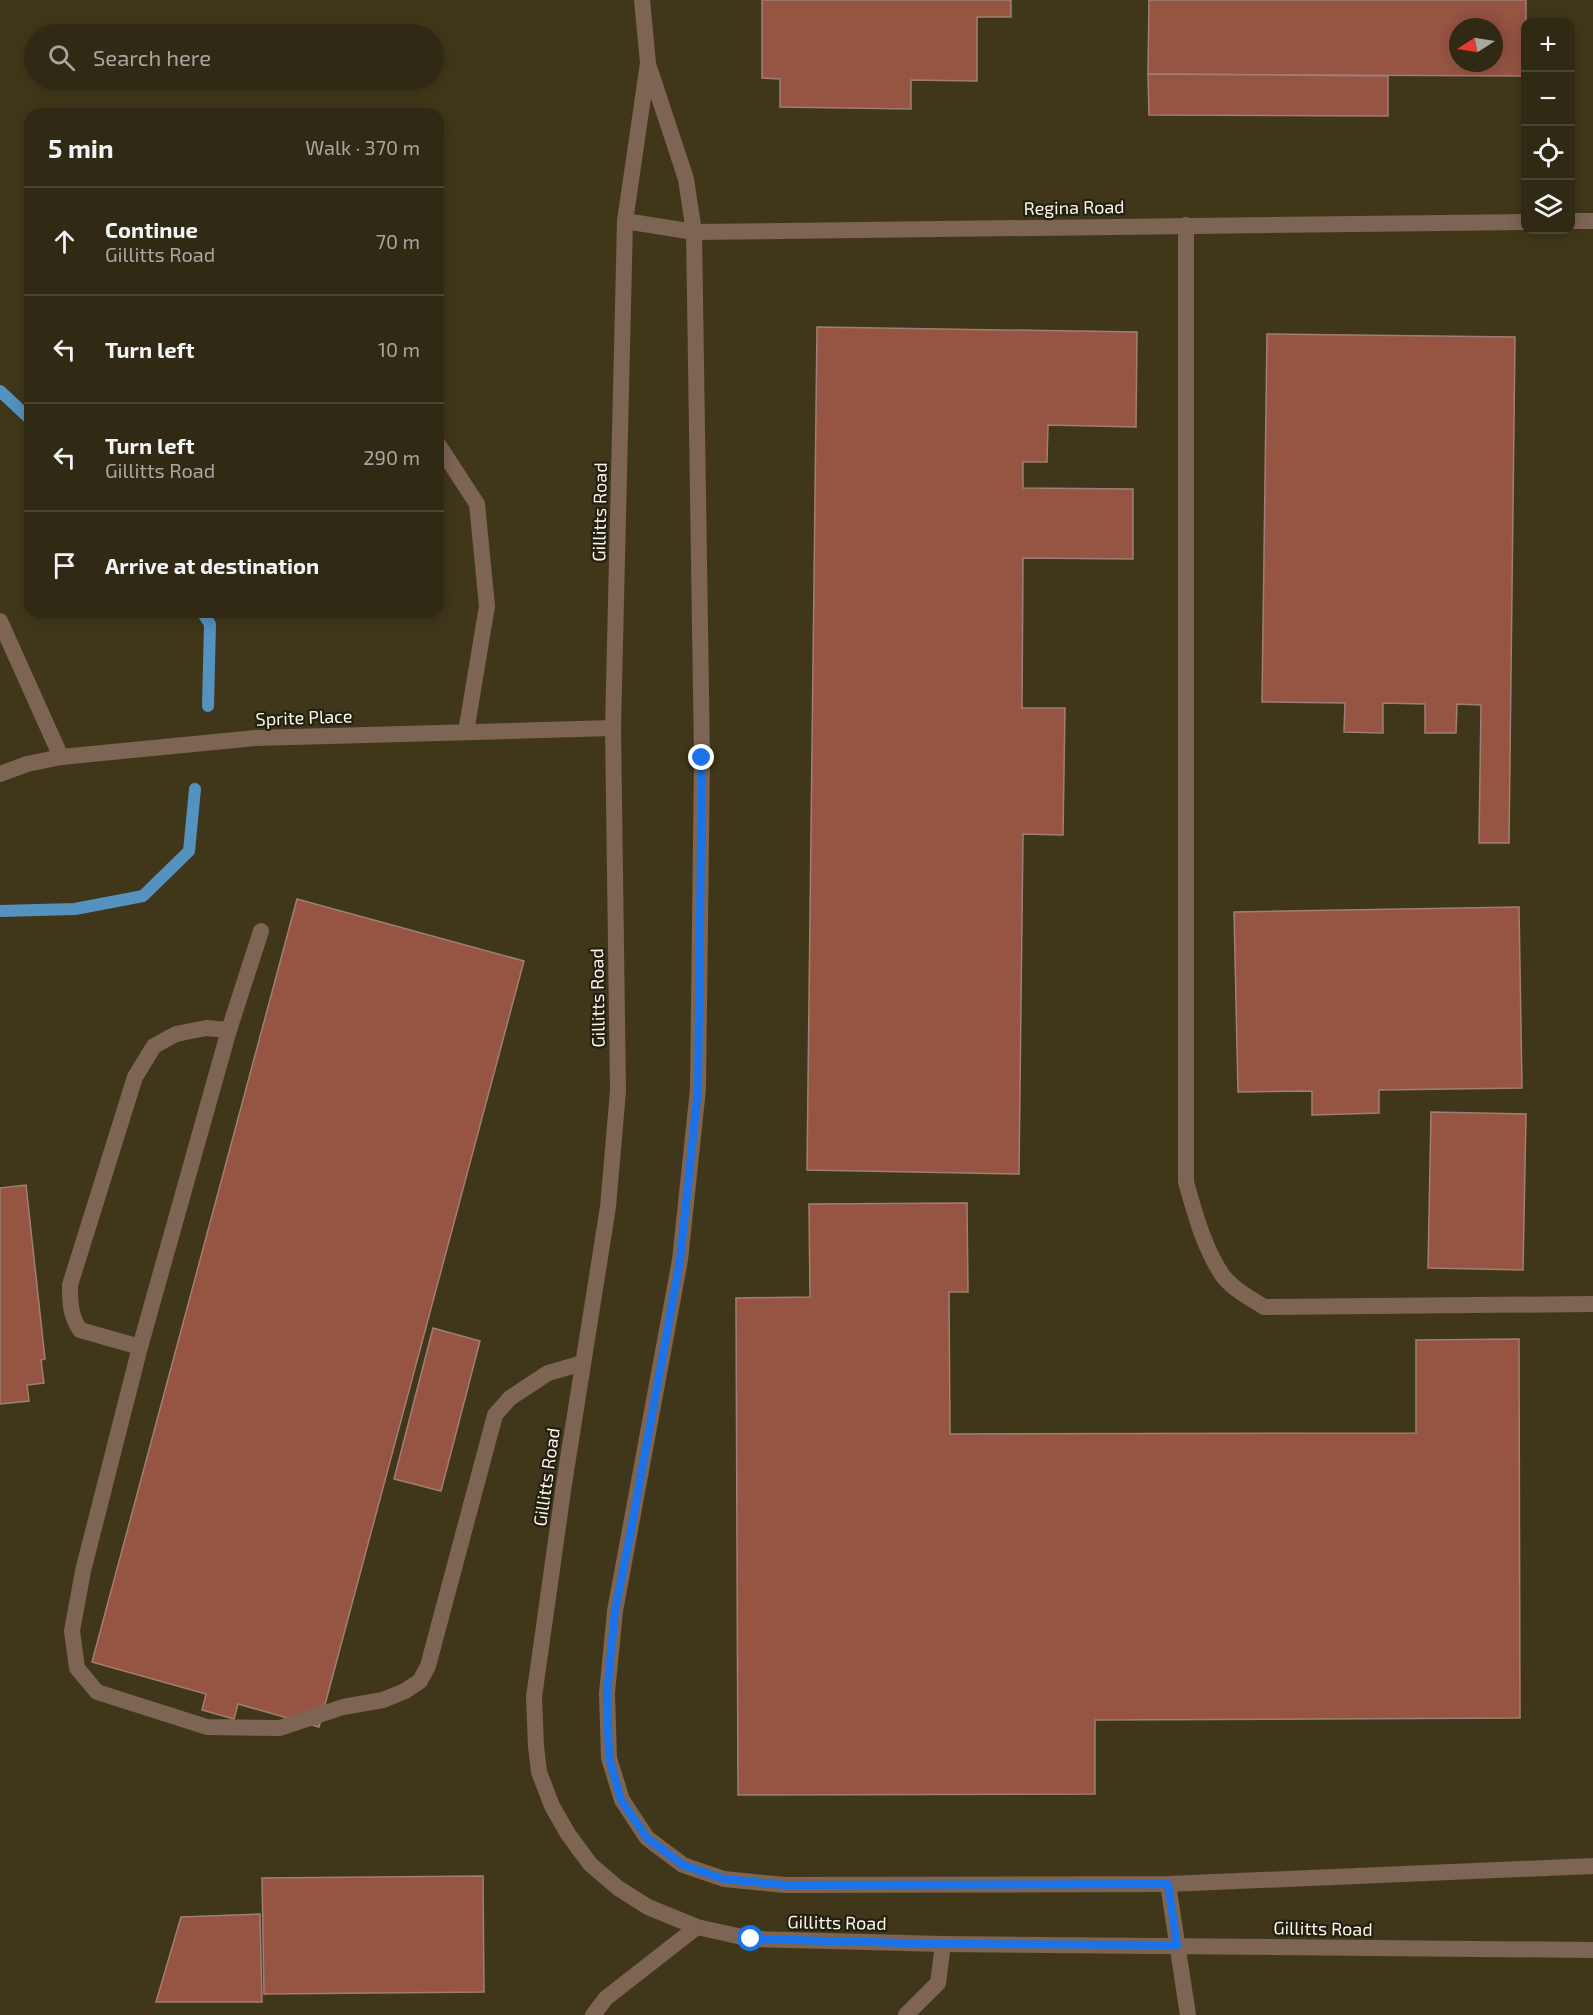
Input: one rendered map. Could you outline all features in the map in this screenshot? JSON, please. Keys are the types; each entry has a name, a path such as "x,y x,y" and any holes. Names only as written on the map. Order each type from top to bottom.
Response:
{"lane":[{"name":"Gillitts Road","path":"642,0 648,63 687,179 694,232 702,758 698,1089 680,1260 615,1611 607,1693 609,1758 621,1800 647,1838 683,1865 724,1879 785,1885 1168,1884 1593,1866"},
{"name":"Gillitts Road","path":"648,63 625,221 613,728 618,1091 608,1208 534,1697 539,1772 552,1806 568,1834 590,1864 618,1888 648,1907 697,1927 751,1939 943,1944 1593,1950"},
{"name":"Regina Road","path":"625,221 694,232 1521,222"},
{"path":"1575,221 1593,221"},
{"path":"1186,225 1186,1182 1199,1229 1224,1277 1242,1293 1264,1307 1593,1304"},
{"path":"444,453 477,504 487,606 466,732"},
{"path":"0,621 61,757"},
{"name":"Sprite Place","path":"0,774 27,764 61,757 256,738 613,728"},
{"path":"261,931 229,1030 140,1347 83,1571 72,1631 77,1668 98,1692 207,1727 280,1728 344,1707 383,1700 420,1681 428,1666 495,1415 510,1398 548,1373 583,1363"},
{"path":"140,1347 80,1330 74,1322 69,1305 70,1285 135,1077 154,1046 176,1034 206,1028 229,1030"},
{"path":"1168,1884 1188,2015"},
{"path":"593,2015 606,1998 697,1927"},
{"path":"906,2015 938,1983 943,1944"}],"building":[{"path":"762,0 1011,0 1011,17 977,17 977,81 911,80 911,109 780,107 780,79 762,78"},
{"path":"1149,0 1526,0 1526,18 1521,18 1521,76 1148,74"},
{"path":"1148,74 1388,76 1388,116 1149,115"},
{"path":"817,327 1137,332 1136,427 1048,425 1047,462 1023,462 1023,488 1133,489 1133,559 1023,558 1022,708 1065,708 1063,835 1023,834 1019,1174 807,1170"},
{"path":"1267,334 1515,337 1509,843 1479,843 1481,705 1457,704 1456,733 1425,733 1425,704 1383,703 1383,733 1344,732 1345,703 1262,702"},
{"path":"297,899 524,961 319,1727 238,1704 234,1719 202,1710 206,1694 92,1662"},
{"path":"1519,907 1522,1088 1379,1090 1379,1113 1312,1115 1312,1091 1238,1092 1234,912"},
{"path":"1431,1112 1526,1114 1523,1270 1428,1268"},
{"path":"26,1185 45,1359 41,1360 44,1383 27,1385 29,1401 0,1404 0,1188"},
{"path":"967,1203 968,1292 949,1292 950,1434 1416,1433 1416,1340 1519,1339 1520,1718 1095,1720 1095,1794 738,1795 736,1298 810,1297 809,1204"},
{"path":"433,1328 480,1341 441,1491 394,1479"},
{"path":"483,1876 484,1992 264,1994 262,1878"},
{"path":"260,1914 262,2002 156,2002 181,1917"}],"waterway":[{"path":"0,391 24,413"},
{"path":"206,618 210,624 208,706"},
{"path":"0,911 75,909 143,896 189,851 195,789"}],"route":[{"path":"702,758 698,1089 680,1260 615,1611 607,1693 609,1758 621,1800 647,1838 683,1865 724,1879 785,1885 1168,1884 1177,1945 943,1944 751,1939"}]}
